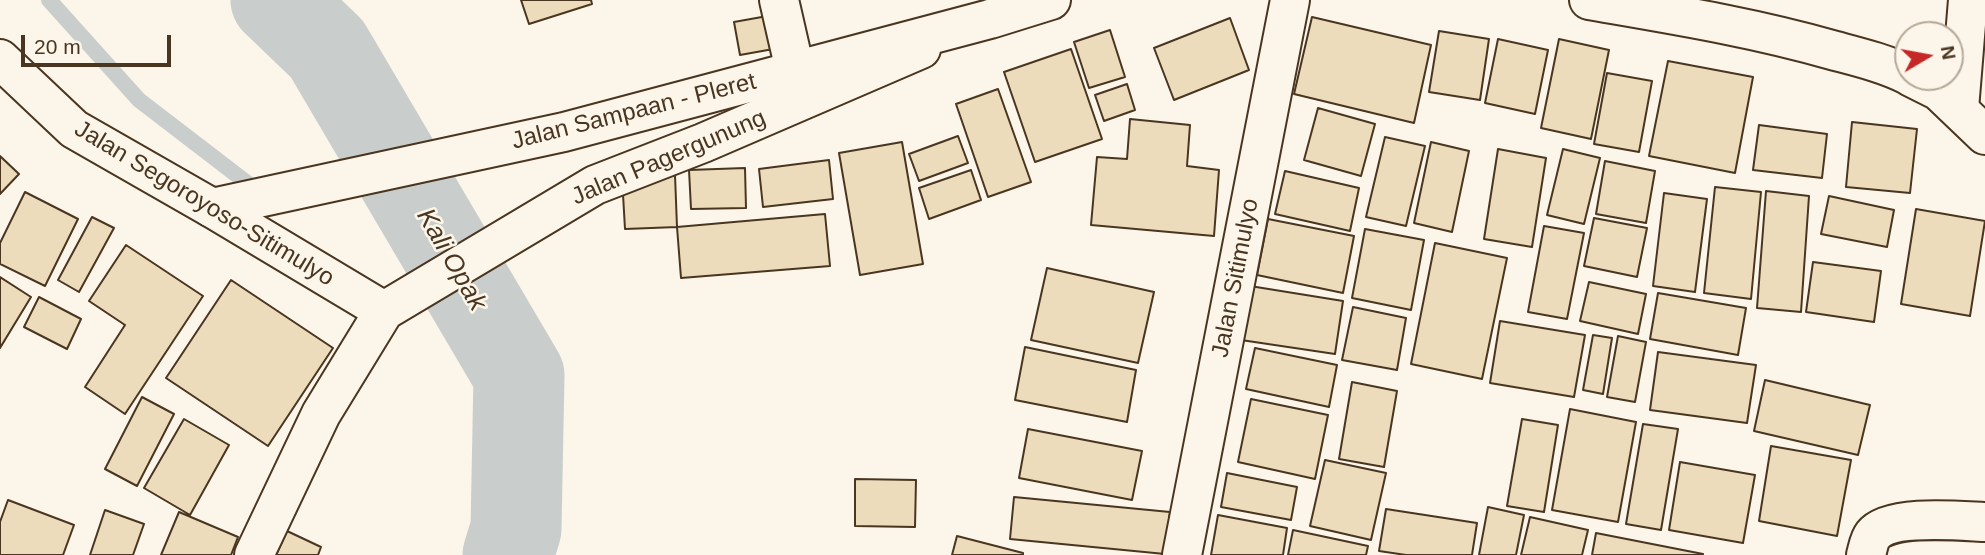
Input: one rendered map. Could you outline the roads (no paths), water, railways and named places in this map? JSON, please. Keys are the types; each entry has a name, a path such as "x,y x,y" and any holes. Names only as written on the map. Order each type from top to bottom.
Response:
{"street":[{"path":"779,0 795,71"},
{"name":"Jalan Sampaan - Pleret","path":"212,208 564,132 990,19 1051,0"},
{"name":"Jalan Sitimulyo","path":"1182,555 1290,0"},
{"path":"1589,0 1694,18 1806,42 1894,68"},
{"path":"1968,0 1972,122"},
{"name":"Jalan Pagergunung","path":"254,555 321,414 384,312 595,185 703,143 990,19"},
{"name":"Jalan Segoroyoso-Sitimulyo","path":"0,59 74,129 212,208 384,312"},
{"path":"1940,91 1972,122"},
{"path":"1866,555 1873,535 1908,521 1930,519 1985,522"}],"waterway":[{"path":"49,0 139,100 255,189 263,187"},
{"name":"Kali Opak","path":"276,0 327,49 519,375 516,529 508,555"}]}
